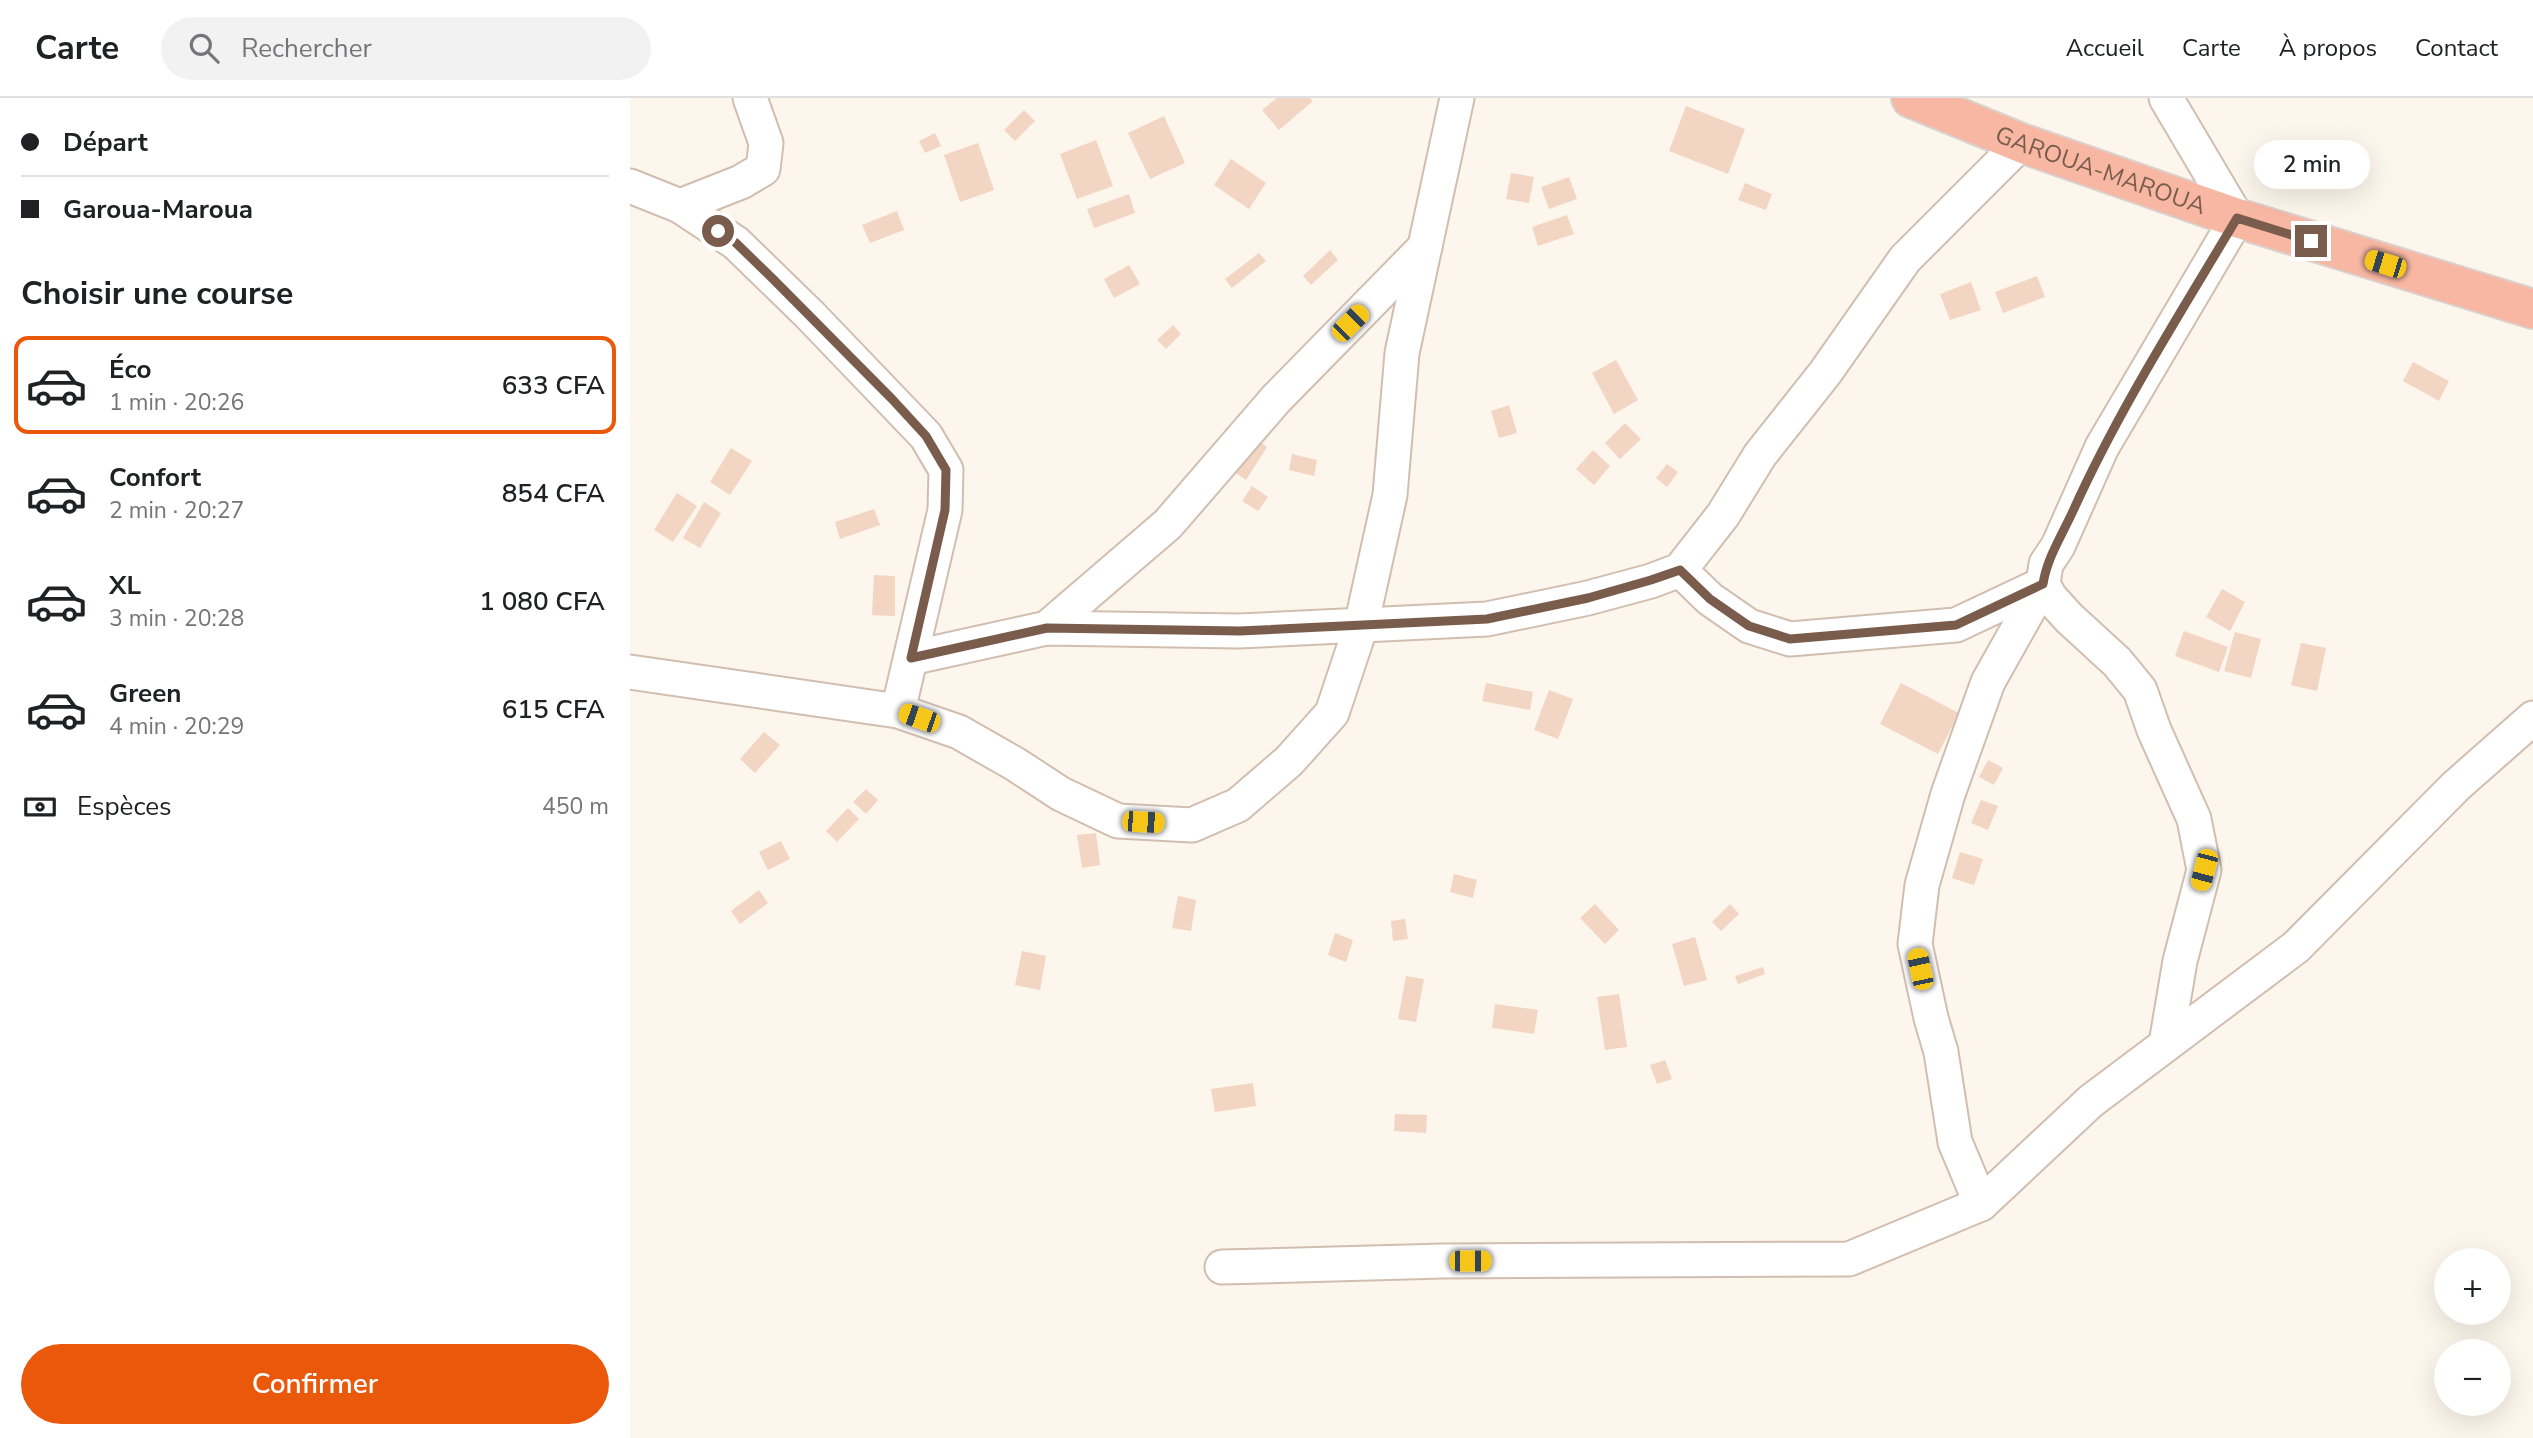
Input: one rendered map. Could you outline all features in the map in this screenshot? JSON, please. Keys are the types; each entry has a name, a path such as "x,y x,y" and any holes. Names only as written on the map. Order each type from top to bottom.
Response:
{"highway":[{"name":"GAROUA-MAROUA","path":"1912,98 2021,143 2237,218 2533,309"}],"street":[{"path":"680,206 741,182 763,169 766,143 750,98"},
{"path":"630,672 898,711 959,732 1061,794 1118,821 1192,825 1238,805 1289,761 1332,713 1361,626 1390,495 1402,353 1457,98"},
{"path":"1981,1204 1955,1142 1941,1052 1915,944 1922,885 1948,794 1988,682 2043,584 2046,564 2058,546 2102,447 2237,218 2166,98"},
{"path":"911,658 1047,628 1240,631 1487,619 1588,598 1680,570 1723,515 1760,455 1825,373 1905,259 2021,143"},
{"path":"630,186 680,206 736,243 810,315 926,436 946,470 945,510 898,711"},
{"path":"1047,628 1168,524 1276,399 1425,247"},
{"path":"1680,570 1710,599 1749,626 1790,639 1956,625 2043,584"},
{"path":"2043,584 2050,597 2069,618 2117,662 2140,690 2154,730 2194,819 2204,870 2180,961 2166,1044"},
{"path":"1223,1267 1443,1261 1849,1259 1981,1204 2091,1101 2296,947 2456,786 2533,718"}],"building":[{"path":"1277,98 1310,98 1313,101 1279,130 1262,110"},
{"path":"1686,106 1745,129 1728,174 1669,151"},
{"path":"1024,110 1035,121 1015,141 1004,130"},
{"path":"1164,116 1185,163 1150,179 1128,133"},
{"path":"935,133 941,146 925,153 919,141"},
{"path":"1096,140 1113,186 1077,199 1060,154"},
{"path":"978,143 994,190 960,202 944,155"},
{"path":"1231,159 1266,183 1249,209 1214,185"},
{"path":"1511,173 1534,177 1529,203 1506,199"},
{"path":"1569,177 1577,199 1549,209 1541,187"},
{"path":"1745,183 1772,194 1766,210 1738,200"},
{"path":"1129,194 1135,213 1094,228 1087,209"},
{"path":"897,211 904,230 870,243 862,225"},
{"path":"1567,215 1574,234 1538,246 1532,227"},
{"path":"1330,250 1338,260 1311,285 1303,276"},
{"path":"1259,253 1266,261 1232,288 1225,279"},
{"path":"1129,265 1140,284 1114,298 1104,279"},
{"path":"2037,276 2045,297 2003,313 1995,292"},
{"path":"1971,282 1981,310 1950,320 1940,294"},
{"path":"1173,325 1181,334 1166,349 1157,340"},
{"path":"1616,360 1638,400 1614,414 1592,373"},
{"path":"2413,362 2449,381 2439,401 2403,381"},
{"path":"1509,405 1517,433 1499,438 1491,411"},
{"path":"1625,423 1641,439 1620,459 1605,443"},
{"path":"1250,435 1267,447 1246,480 1228,468"},
{"path":"731,448 752,461 730,495 710,482"},
{"path":"1593,450 1610,466 1594,485 1576,469"},
{"path":"1292,454 1317,460 1314,476 1289,470"},
{"path":"1667,464 1678,472 1667,487 1656,478"},
{"path":"1252,486 1268,497 1258,511 1242,501"},
{"path":"677,493 697,506 673,542 654,530"},
{"path":"704,502 721,513 700,548 683,538"},
{"path":"874,509 880,525 840,539 835,522"},
{"path":"874,575 895,576 895,616 872,615"},
{"path":"2222,589 2245,602 2230,631 2206,617"},
{"path":"2184,631 2228,647 2219,672 2175,656"},
{"path":"2235,632 2261,639 2251,678 2224,671"},
{"path":"2301,643 2326,648 2317,691 2291,685"},
{"path":"1486,683 1533,692 1530,710 1482,701"},
{"path":"1901,683 1959,713 1938,754 1880,724"},
{"path":"1549,690 1573,699 1558,739 1534,730"},
{"path":"764,732 780,745 755,773 740,759"},
{"path":"1988,760 2003,768 1994,785 1979,777"},
{"path":"866,789 878,800 866,814 853,802"},
{"path":"1981,800 1998,806 1988,830 1971,823"},
{"path":"848,808 859,819 837,842 826,831"},
{"path":"1096,833 1100,865 1082,868 1077,835"},
{"path":"781,841 790,859 768,870 759,852"},
{"path":"1960,852 1983,859 1974,885 1952,878"},
{"path":"1454,874 1477,880 1473,898 1450,892"},
{"path":"759,890 768,903 740,924 731,911"},
{"path":"1178,896 1196,900 1191,931 1172,928"},
{"path":"1595,904 1619,930 1605,944 1580,918"},
{"path":"1730,904 1739,914 1721,931 1712,922"},
{"path":"1405,919 1408,939 1393,941 1391,921"},
{"path":"1335,933 1353,940 1346,962 1328,955"},
{"path":"1695,937 1707,980 1684,986 1672,944"},
{"path":"1022,951 1046,956 1040,990 1015,985"},
{"path":"1763,967 1765,974 1738,984 1735,976"},
{"path":"1406,976 1424,979 1416,1022 1398,1019"},
{"path":"1619,994 1627,1047 1605,1050 1597,997"},
{"path":"1495,1004 1538,1010 1534,1034 1492,1028"},
{"path":"1665,1060 1672,1079 1657,1084 1650,1065"},
{"path":"1253,1083 1256,1106 1215,1112 1211,1089"},
{"path":"1395,1114 1427,1115 1426,1133 1394,1131"}],"route":[{"path":"718,231 736,243 892,399 926,436 946,470 945,510 911,658 1047,628 1240,631 1487,619 1588,598 1680,570 1710,599 1749,626 1790,639 1956,625 2043,584 2046,564 2058,546 2102,447 2237,218 2311,241"}]}
